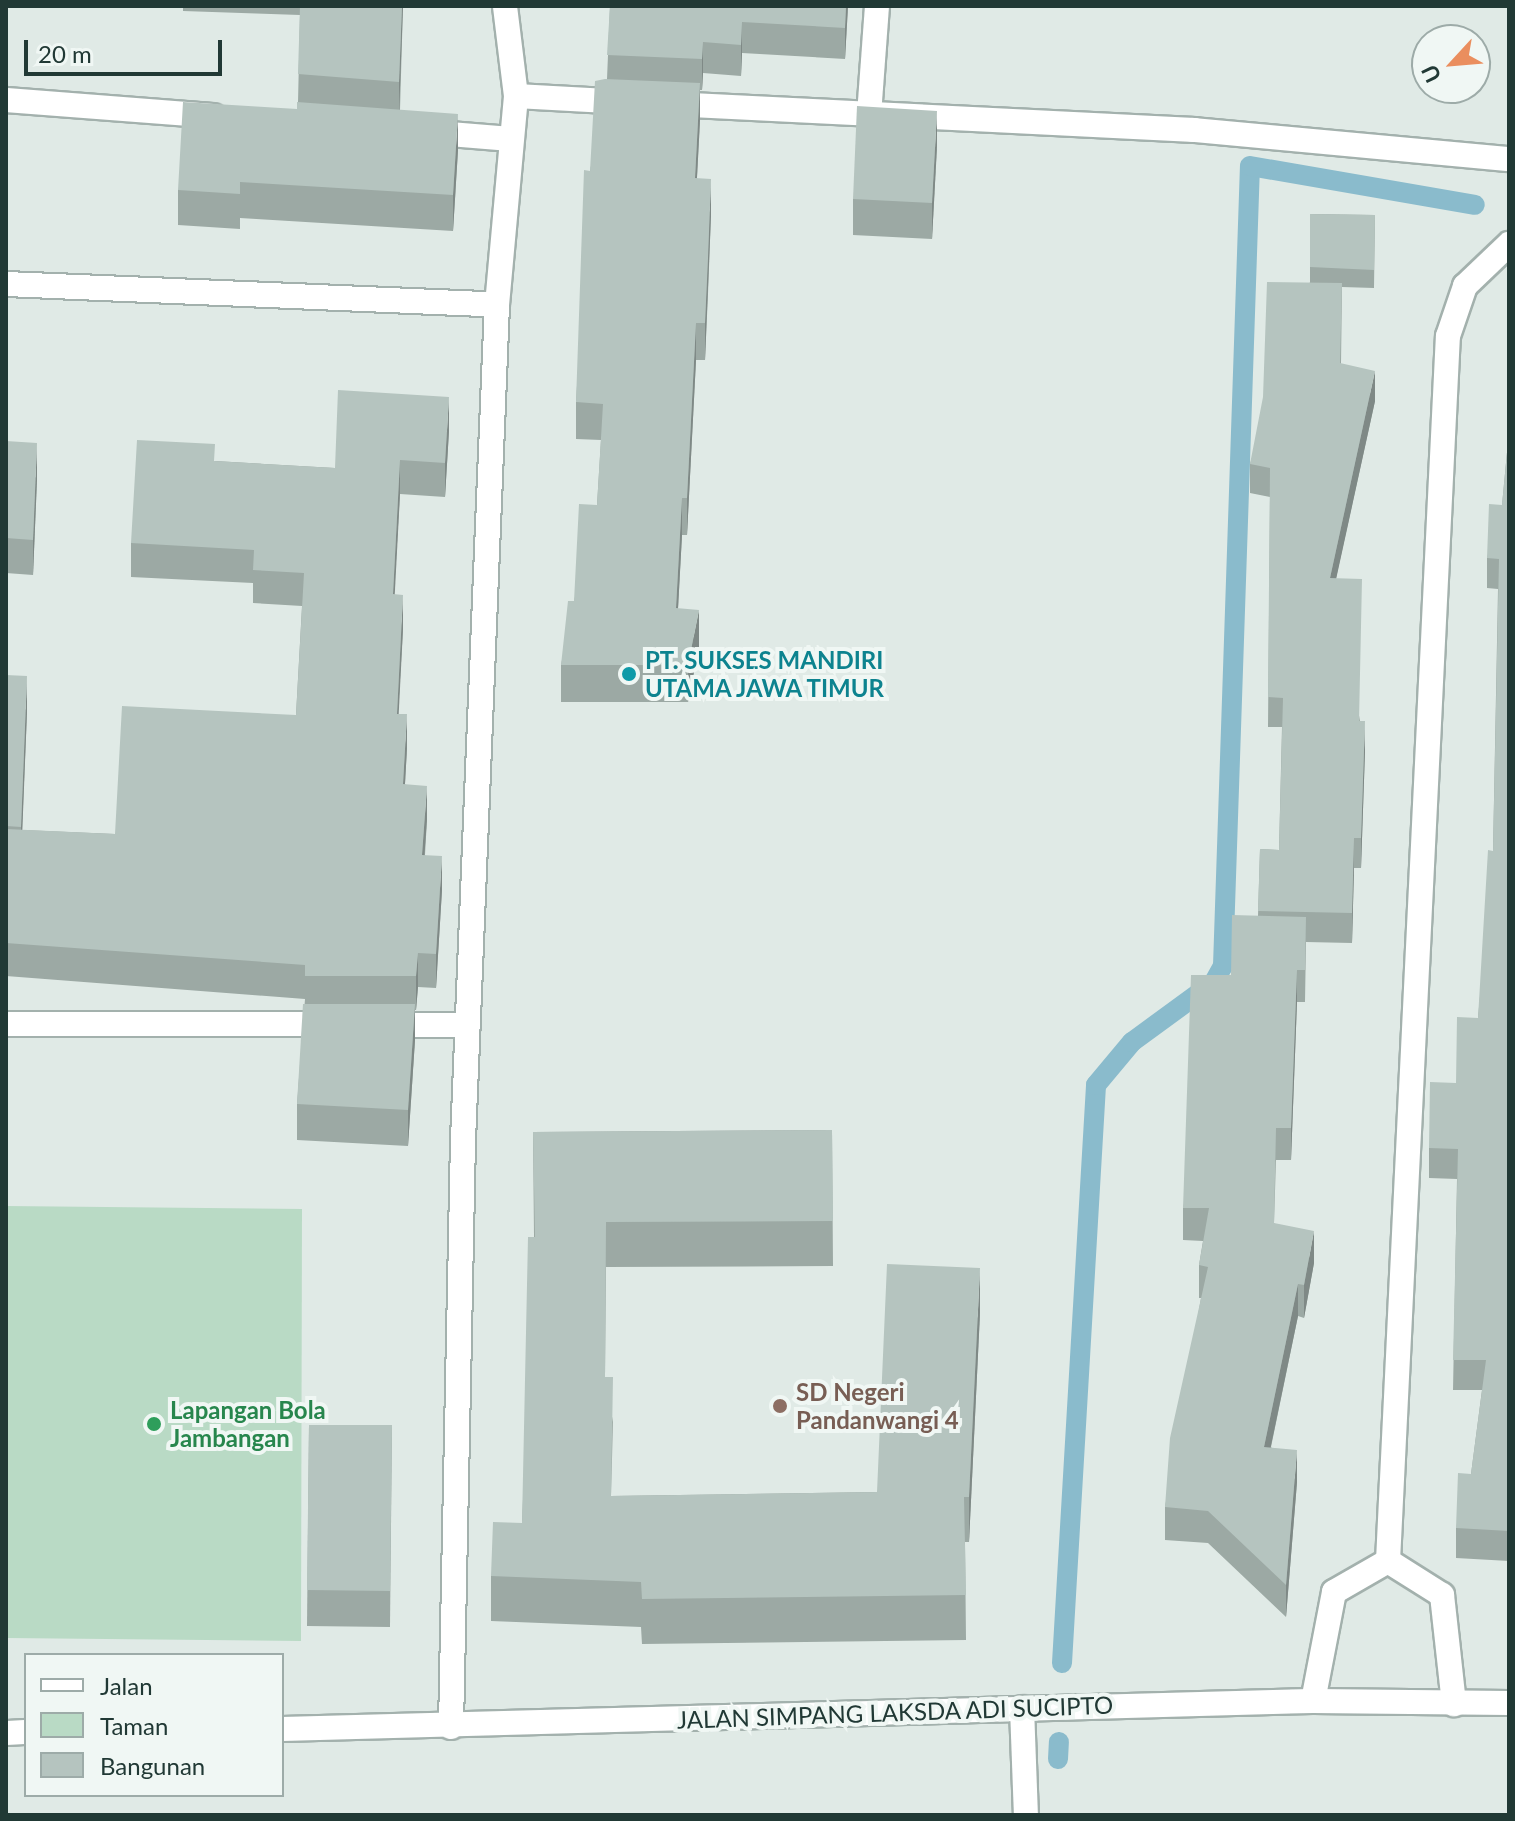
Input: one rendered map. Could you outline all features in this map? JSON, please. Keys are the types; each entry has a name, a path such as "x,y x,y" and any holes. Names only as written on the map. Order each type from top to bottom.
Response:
{"street":[{"path":"451,1727 468,1025 497,305 516,96 505,6"},
{"path":"869,115 877,6"},
{"path":"516,96 1194,130 1509,159"},
{"path":"6,100 243,118"},
{"path":"400,130 511,139"},
{"path":"1388,1561 1448,336 1465,286 1509,244"},
{"path":"6,284 497,305"},
{"path":"6,1024 468,1025"},
{"path":"1313,1701 1334,1592 1388,1561"},
{"path":"1388,1561 1442,1595 1454,1704"},
{"name":"JALAN SIMPANG LAKSDA ADI SUCIPTO","path":"284,1729 451,1727 1313,1701 1509,1703"},
{"path":"1022,1708 1026,1815"}],"green space":[{"name":"Lapangan Bola Jambangan","path":"6,1206 302,1209 301,1641 6,1638"}],"building":[{"path":"300,6 402,6 399,82 298,74"},
{"path":"610,6 846,6 845,28 742,22 741,45 703,42 702,59 607,55"},
{"path":"595,81 700,83 695,178 711,179 708,258 705,323 696,323 687,498 682,498 676,608 699,610 688,665 561,665 568,601 574,601 579,504 597,505 603,404 576,402 584,170 590,171"},
{"path":"183,102 297,109 297,102 458,114 453,195 240,182 240,194 178,190"},
{"path":"857,106 937,111 932,203 853,199"},
{"path":"1310,214 1375,215 1374,270 1310,267"},
{"path":"1267,282 1342,283 1340,363 1375,371 1330,578 1362,579 1359,721 1365,721 1361,838 1354,838 1352,913 1258,911 1260,849 1279,850 1283,698 1268,697 1270,468 1250,464 1263,397"},
{"path":"338,390 449,397 445,463 400,460 393,594 403,595 397,714 407,714 403,784 427,786 422,855 442,856 436,954 418,953 416,976 305,976 305,965 6,943 6,829 115,834 122,706 296,715 304,573 253,570 254,550 131,543 137,440 215,444 214,461 335,468"},
{"path":"1509,431 1509,1531 1456,1528 1458,1473 1471,1474 1486,1360 1453,1360 1458,1149 1429,1148 1430,1082 1456,1083 1457,1017 1478,1018 1488,850 1493,851 1499,559 1487,558 1489,504 1502,505"},
{"path":"6,441 37,443 33,540 6,538"},
{"path":"6,675 27,676 21,827 6,826"},
{"path":"1232,915 1306,917 1305,970 1297,970 1291,1128 1276,1128 1274,1223 1314,1231 1304,1285 1298,1284 1264,1447 1297,1450 1286,1585 1208,1511 1165,1507 1170,1438 1208,1267 1199,1265 1209,1208 1183,1208 1191,975 1231,975"},
{"path":"303,1004 415,1004 408,1110 297,1104"},
{"path":"832,1130 833,1221 606,1222 605,1377 613,1377 611,1496 877,1492 887,1264 980,1268 969,1497 964,1497 966,1595 642,1599 641,1582 491,1576 493,1522 522,1523 528,1237 535,1237 533,1132"},
{"path":"309,1425 392,1425 390,1591 307,1590"}],"waterway":[{"path":"1062,1663 1096,1085 1132,1042 1214,982 1223,966 1250,166 1475,205"},
{"path":"1058,1759 1059,1742"}],"place":[{"name":"PT. SUKSES MANDIRI UTAMA JAWA TIMUR","path":"629,674"},
{"name":"SD Negeri Pandanwangi 4","path":"780,1406"},
{"name":"Lapangan Bola Jambangan","path":"154,1424"}]}
